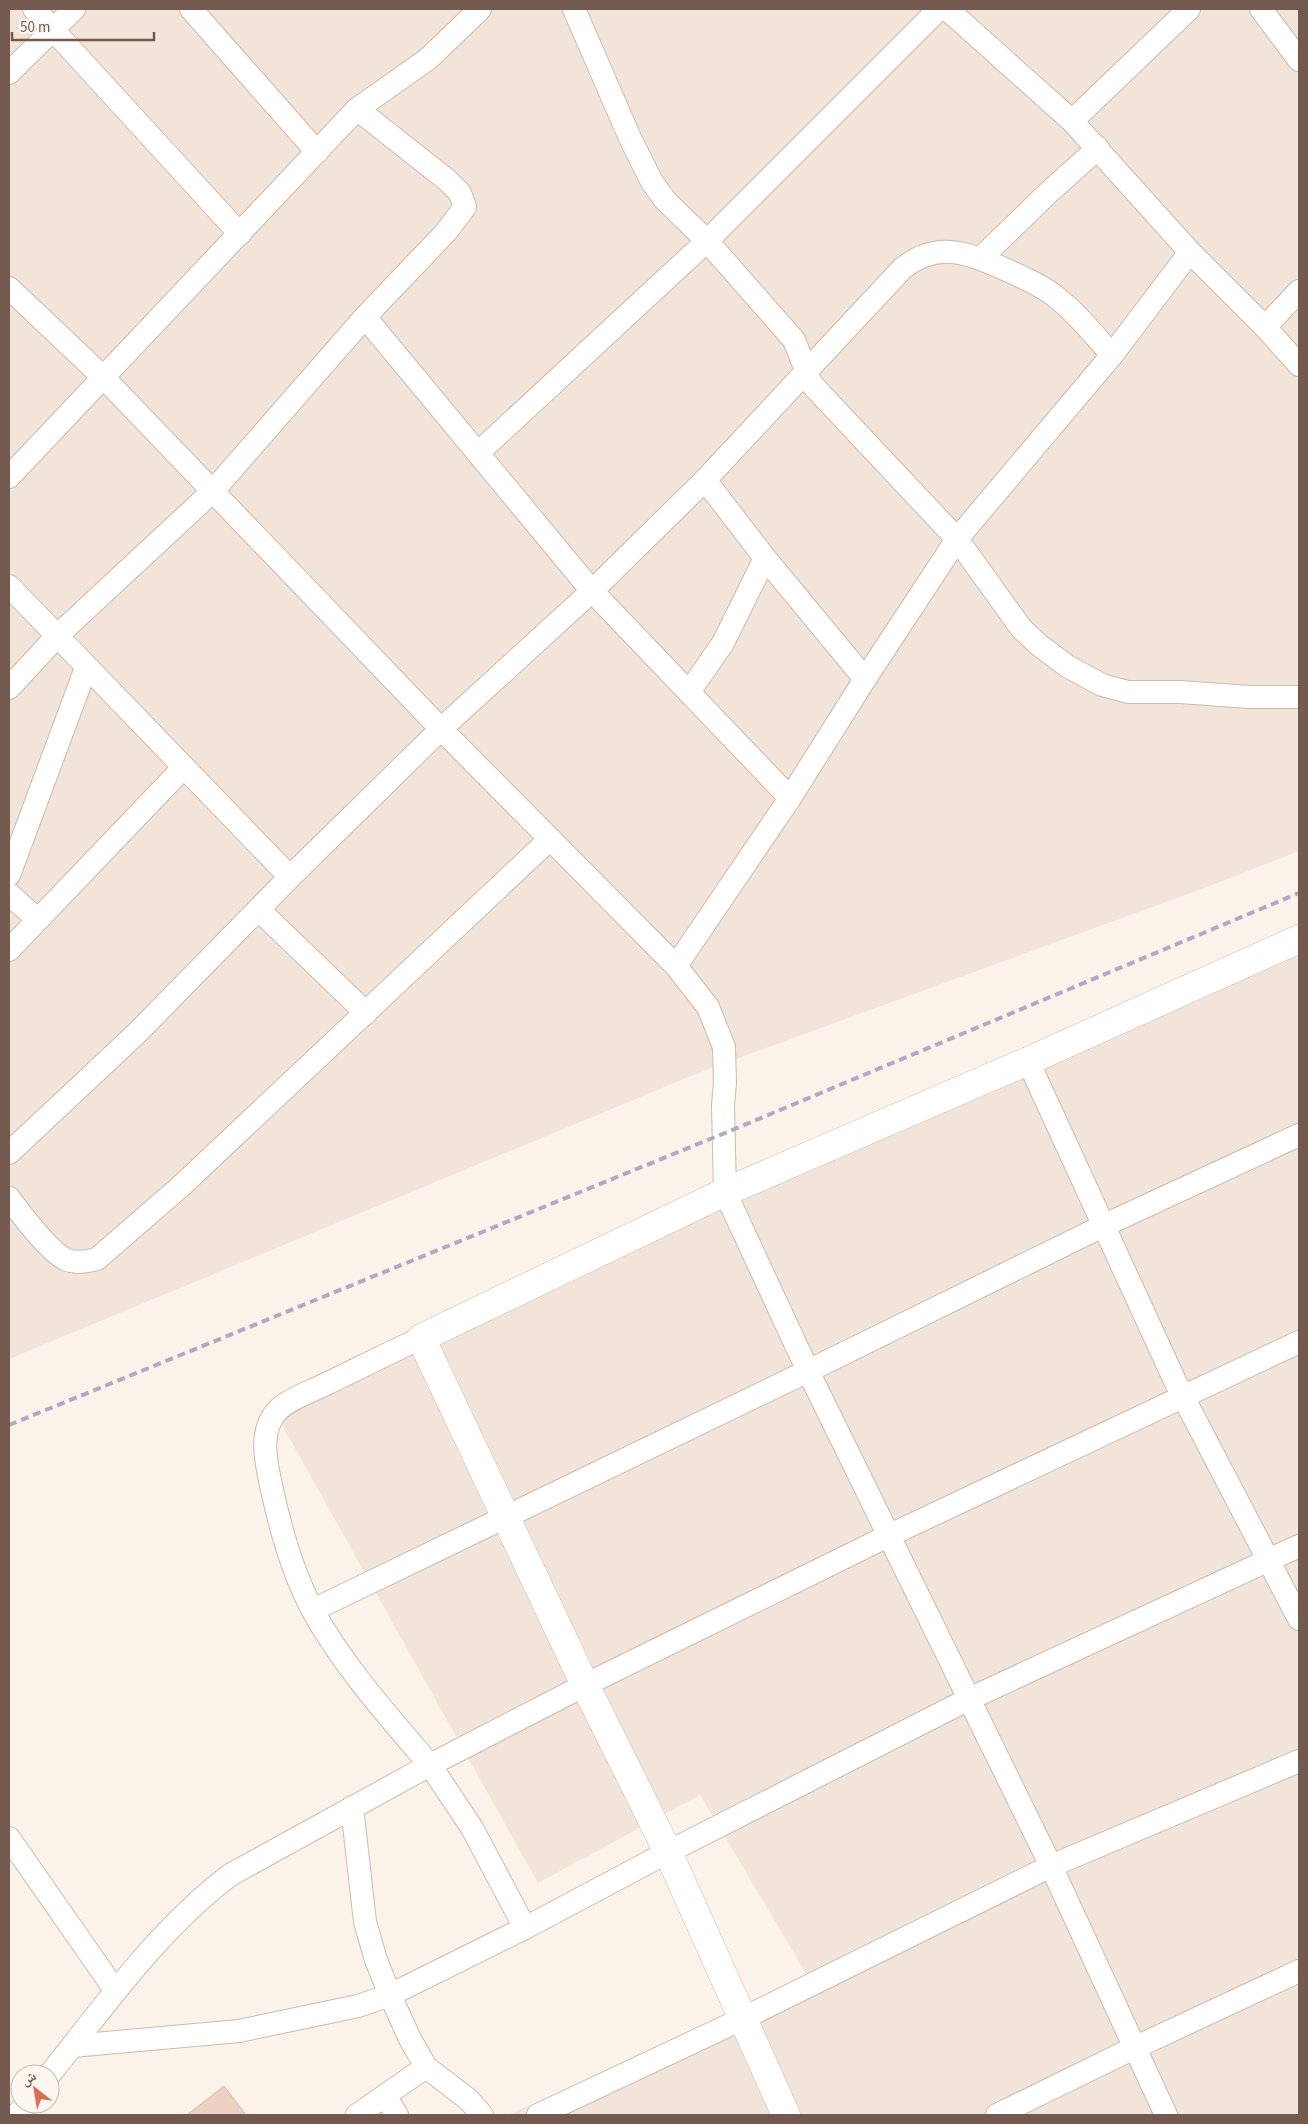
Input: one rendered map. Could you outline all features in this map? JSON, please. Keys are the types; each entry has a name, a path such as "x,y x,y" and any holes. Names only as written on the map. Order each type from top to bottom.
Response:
{"main road":[{"path":"786,2115 668,1852 585,1685 421,1338 725,1192 1028,1061 1299,939"}],"street":[{"path":"34,9 240,234"},
{"path":"9,73 74,9"},
{"path":"191,9 317,152"},
{"path":"9,477 357,109 428,59 480,9"},
{"path":"574,9 630,138 652,182 665,200 707,241 794,340 811,383 822,397 957,539 1030,637 1067,666 1113,689 1140,693 1180,692 1250,697 1299,697"},
{"path":"479,452 707,241 939,9"},
{"path":"947,9 1072,121 1190,252 1265,327 1299,365"},
{"path":"1072,121 1189,9"},
{"path":"1261,9 1299,60"},
{"path":"9,688 58,635 212,492 366,317 446,232 465,206 460,193 447,180 357,109"},
{"path":"981,258 1098,148"},
{"path":"9,1153 136,1034 290,877 441,729 592,591 705,480 902,269 914,260 934,252 945,251 981,258 1033,282 1056,297 1112,355"},
{"path":"676,966 790,798 957,539 1112,355 1190,252"},
{"path":"9,288 104,378 441,729 676,966 708,1007 724,1047 725,1192 808,1371 1051,1866 1166,2115"},
{"path":"1265,327 1299,292"},
{"path":"366,317 592,591 790,798"},
{"path":"705,480 765,558 865,679"},
{"path":"689,692 723,643 765,558"},
{"path":"9,586 58,635 86,668 290,877"},
{"path":"9,875 86,668"},
{"path":"9,950 184,767"},
{"path":"11,1207 55,1252 68,1260 82,1262 98,1258 180,1187 550,839"},
{"path":"9,894 37,919"},
{"path":"259,910 366,1012"},
{"path":"1028,1061 1184,1397 1299,1619"},
{"path":"313,1610 1105,1225 1299,1135"},
{"path":"421,1338 296,1398 276,1412 268,1430 265,1449 279,1521 295,1570 313,1610 333,1644 363,1685 430,1764 472,1828 526,1928"},
{"path":"58,2064 115,1990 165,1932 201,1897 230,1876 430,1764 585,1685 888,1536 1299,1342"},
{"path":"72,2046 239,2031 358,2006 390,1995 526,1928 668,1852 969,1699 1299,1546"},
{"path":"538,2115 742,2019 1051,1866 1299,1761"},
{"path":"352,1807 365,1922 376,1960 390,1995 426,2067 469,2100 482,2115"},
{"path":"9,1838 115,1990"},
{"path":"997,2115 1134,2048 1299,1971"},
{"path":"357,2115 426,2067"},
{"path":"385,2096 397,2115"}],"shaded area":[{"path":"9,9 1299,9 1299,851 1215,884 703,1071 9,1359"},
{"path":"1299,949 1299,2115 510,2115 810,1980 700,1795 538,1883 272,1407"}],"building":[{"path":"224,2086 246,2115 187,2115"}],"railway":[{"path":"9,1425 725,1133 1299,893"}]}
